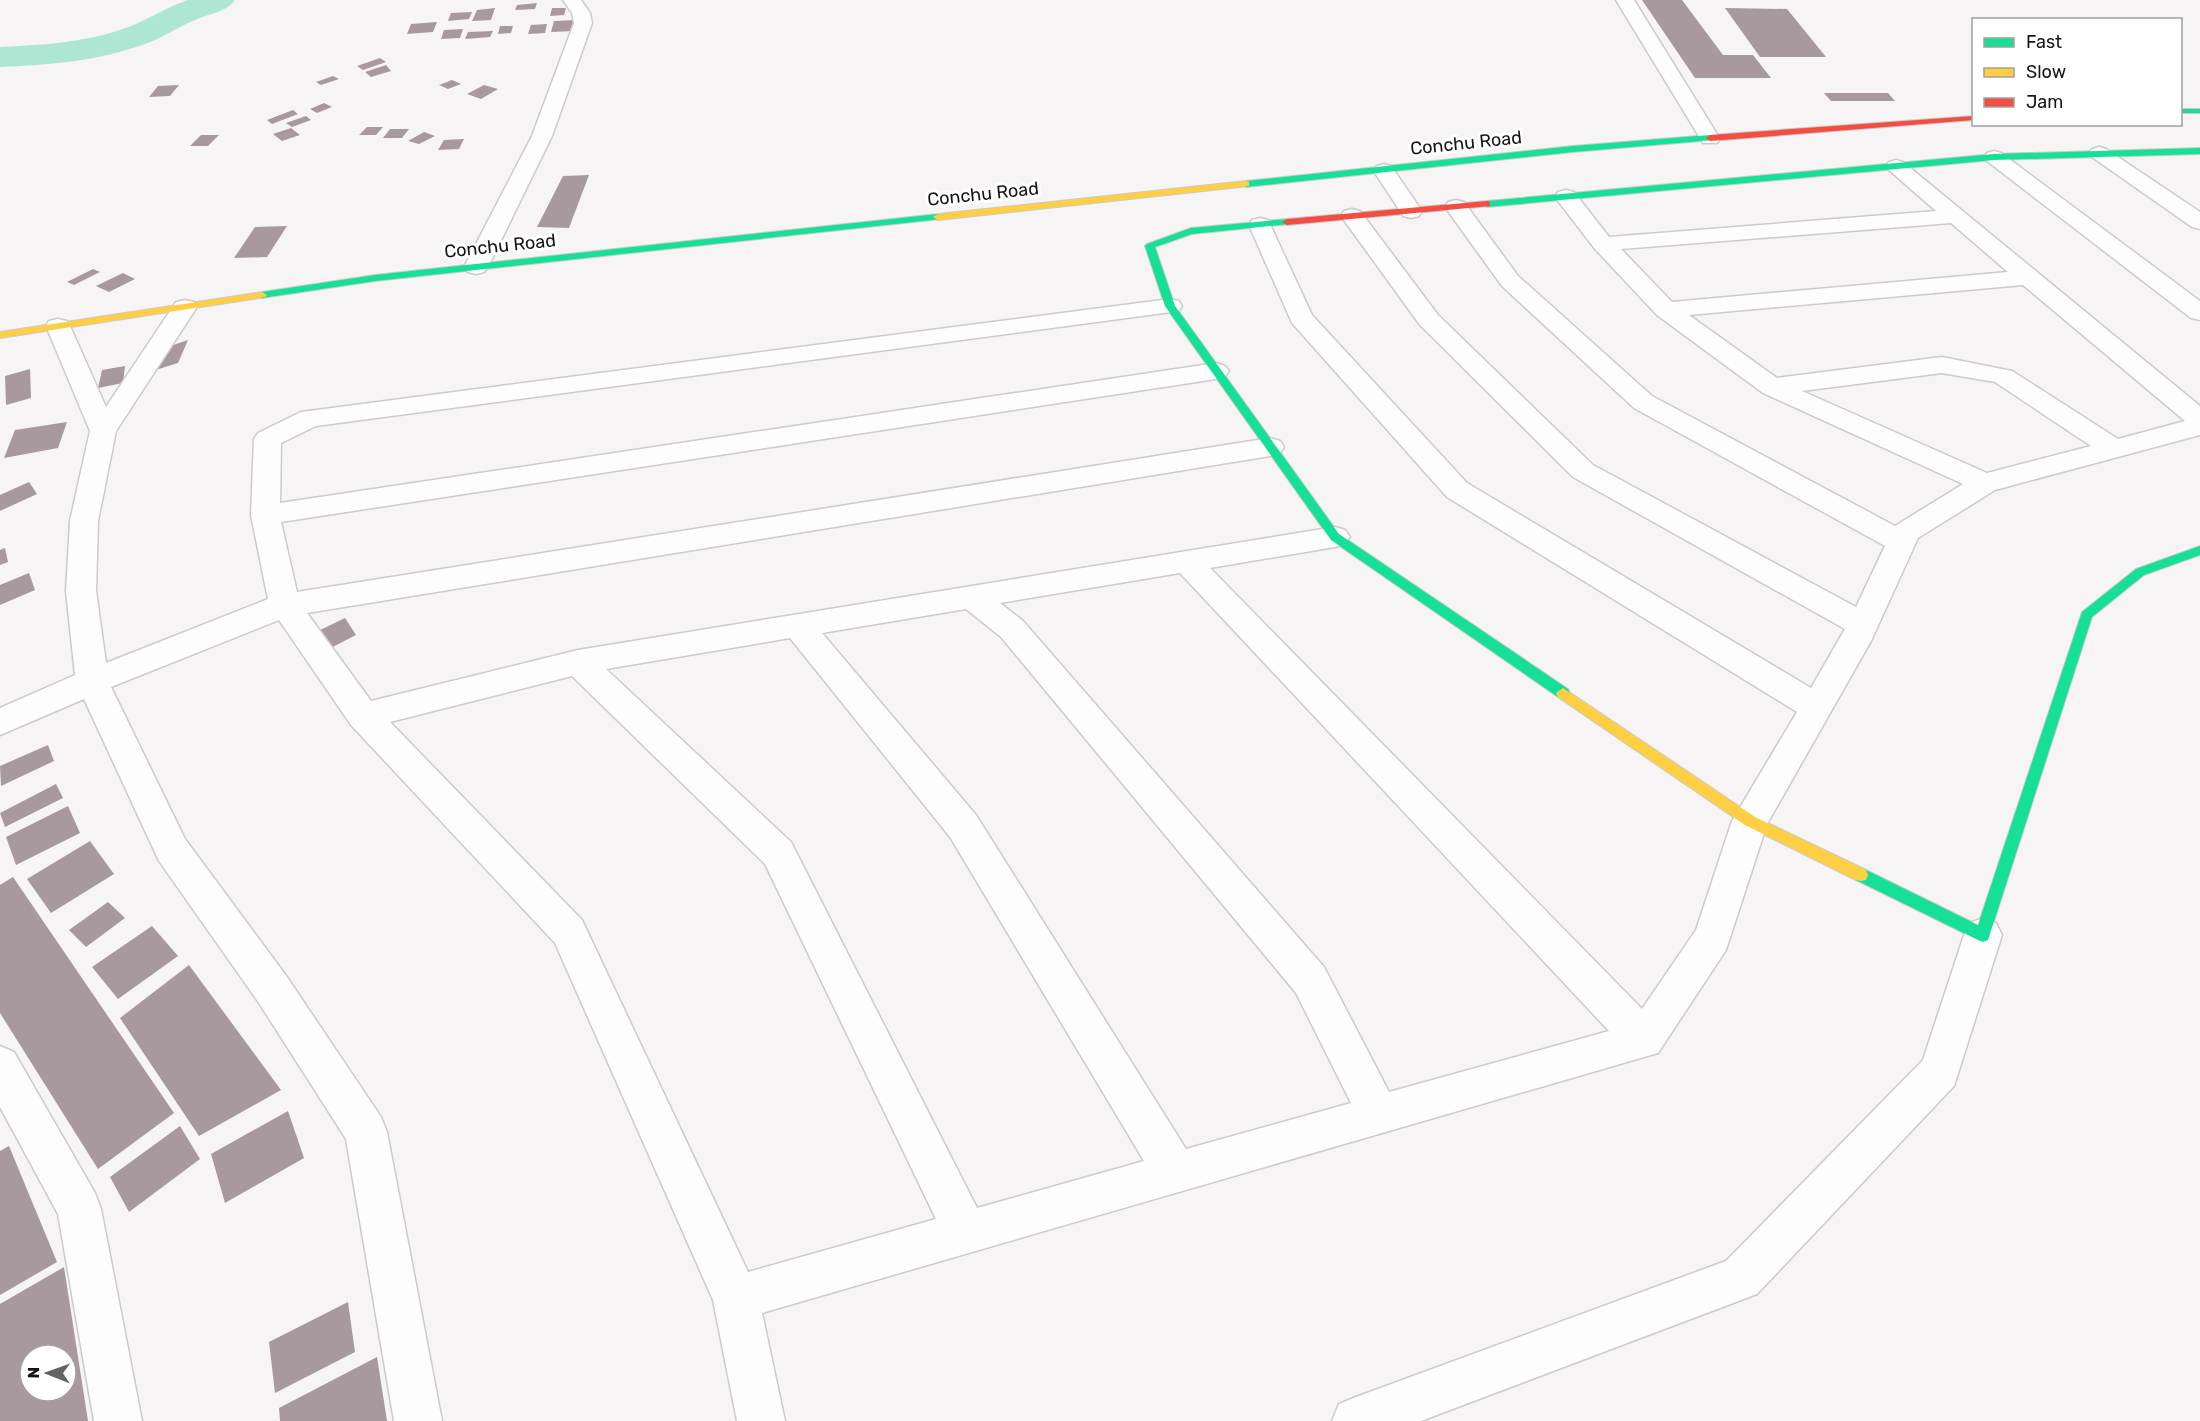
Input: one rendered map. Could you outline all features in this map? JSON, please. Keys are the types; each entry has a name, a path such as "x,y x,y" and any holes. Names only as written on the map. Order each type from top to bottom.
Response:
{"street":[{"path":"476,267 542,136 583,23 581,13 572,0"},
{"path":"1625,0 1710,139"},
{"path":"2182,111 2200,111"},
{"name":"Conchu Road","path":"0,335 375,278 1574,149 1972,118"},
{"path":"1983,935 1750,821 1335,537 1170,306 1150,246 1191,231 1994,156 2200,151"},
{"path":"2099,153 2194,214"},
{"path":"1994,156 2200,313"},
{"path":"1896,166 2200,420"},
{"path":"1384,170 1411,211"},
{"path":"1566,196 1603,244 1666,310 1772,387 1985,483"},
{"path":"1456,207 1510,281 1643,402 1902,542"},
{"path":"1352,216 1429,320 1582,471 1863,625"},
{"path":"1603,244 1956,216"},
{"path":"1260,225 1301,318 1457,490 1816,708"},
{"path":"1666,310 2029,277"},
{"path":"761,1421 736,1298 569,933 363,716 285,605 265,515 268,440 310,418 1170,306"},
{"path":"185,307 103,431 84,521 81,591 92,681 172,850 273,990 366,1132 418,1421"},
{"path":"58,326 103,431"},
{"path":"1772,387 1942,365 2003,376 2114,449"},
{"path":"265,515 1216,371"},
{"path":"736,1298 1644,1040 1713,938 1750,821 1863,625 1906,532 1985,483 2200,426"},
{"path":"0,722 92,681 285,605 1270,447"},
{"path":"363,716 578,662 1335,537"},
{"path":"1356,1421 1741,1278 1940,1072 2086,615 2140,572 2200,550"},
{"path":"1187,561 1644,1040"},
{"path":"972,597 1012,629 1310,980 1379,1114"},
{"path":"798,626 963,826 1176,1173"},
{"path":"578,662 778,853 966,1232"},
{"path":"0,1066 79,1209 118,1421"}],"building":[{"path":"1642,0 1682,0 1723,55 1753,55 1771,78 1695,78"},
{"path":"537,3 535,9 515,10 517,5"},
{"path":"495,8 491,20 472,21 477,10"},
{"path":"552,8 566,8 564,15 550,16"},
{"path":"1725,8 1787,9 1826,57 1760,57"},
{"path":"472,12 469,19 448,21 451,13"},
{"path":"577,20 574,31 551,32 554,21"},
{"path":"437,22 433,32 407,34 411,24"},
{"path":"547,24 545,33 528,34 531,25"},
{"path":"500,26 513,26 511,33 498,34"},
{"path":"463,29 460,38 441,39 444,30"},
{"path":"493,31 490,37 465,39 468,32"},
{"path":"380,58 386,62 363,70 357,66"},
{"path":"386,65 391,71 371,77 365,72"},
{"path":"333,76 339,79 321,85 316,82"},
{"path":"452,80 461,84 448,89 439,85"},
{"path":"179,85 170,96 149,97 158,86"},
{"path":"484,85 498,89 481,99 467,94"},
{"path":"1824,93 1888,93 1895,101 1831,101"},
{"path":"324,103 332,107 317,113 310,109"},
{"path":"293,110 298,114 272,124 267,120"},
{"path":"306,116 311,120 292,127 286,123"},
{"path":"367,127 383,127 376,135 359,135"},
{"path":"291,128 300,135 282,141 273,134"},
{"path":"390,129 409,129 402,138 383,138"},
{"path":"424,132 435,136 419,144 408,141"},
{"path":"201,135 219,135 208,146 190,146"},
{"path":"464,139 459,149 438,150 444,140"},
{"path":"589,175 569,228 537,227 563,176"},
{"path":"287,226 267,257 234,258 255,227"},
{"path":"93,269 100,272 74,285 67,282"},
{"path":"123,273 135,279 109,292 96,286"},
{"path":"188,340 178,363 146,373 158,350"},
{"path":"125,366 123,383 98,388 102,370"},
{"path":"30,369 31,398 6,405 5,376"},
{"path":"67,422 58,448 4,458 15,430"},
{"path":"29,482 37,494 0,511 0,495"},
{"path":"5,548 8,562 0,565 0,550"},
{"path":"29,573 35,590 0,605 0,585"},
{"path":"345,618 356,635 323,652 312,634"},
{"path":"48,745 54,761 1,786 0,766"},
{"path":"56,784 63,798 5,827 0,813"},
{"path":"68,806 80,833 16,865 6,837"},
{"path":"90,841 114,874 51,913 27,879"},
{"path":"13,877 174,1113 98,1169 0,1013 0,885"},
{"path":"108,902 125,918 86,947 69,930"},
{"path":"152,926 178,956 118,999 92,967"},
{"path":"189,965 281,1090 199,1136 120,1018"},
{"path":"288,1111 304,1158 225,1203 211,1154"},
{"path":"180,1126 200,1159 129,1212 110,1177"},
{"path":"9,1146 57,1262 0,1295 0,1151"},
{"path":"64,1267 76,1343 18,1343 18,1403 78,1403 78,1357 88,1421 0,1421 0,1304"},
{"path":"348,1302 355,1352 275,1393 269,1342"},
{"path":"377,1357 387,1421 280,1421 279,1408"}],"waterway":[{"path":"0,57 49,55 100,46 134,37 185,12 219,0"}],"traffic: fast":[{"path":"2182,111 2200,111"},
{"path":"1246,184 1573,149 1710,138"},
{"path":"1487,204 1994,157 2200,151"},
{"path":"262,295 375,278 938,217"},
{"path":"1287,222 1191,231 1150,246 1170,306 1335,537 1563,693"},
{"path":"1861,875 1983,935 2086,615 2140,572 2200,550"}],"traffic: slow":[{"path":"938,217 1246,184"},
{"path":"0,335 262,295"},
{"path":"1563,693 1750,821 1861,875"}],"traffic: jam":[{"path":"1710,138 1972,118"},
{"path":"1287,222 1487,204"}]}
